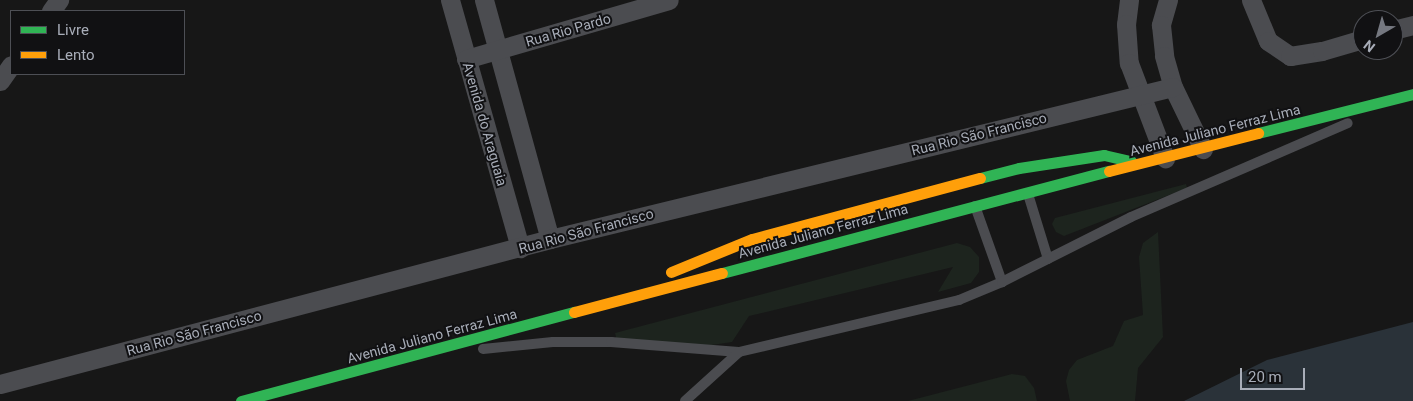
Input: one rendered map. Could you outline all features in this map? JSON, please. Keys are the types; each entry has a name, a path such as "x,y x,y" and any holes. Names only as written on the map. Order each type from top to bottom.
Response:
{"main road":[{"name":"Avenida Juliano Ferraz Lima","path":"241,401 407,359 585,310 973,193 1028,194 1413,95"},
{"path":"585,310 752,239 973,193 1019,168 1104,155 1145,163"},
{"path":"1019,168 1028,194"}],"street":[{"name":"Avenida do Araguaia","path":"450,0 520,248"},
{"path":"484,0 550,239"},
{"name":"Rua Rio Pardo","path":"466,59 669,0"},
{"path":"1129,0 1126,24 1128,63 1165,158"},
{"path":"1168,0 1161,25 1164,56 1173,86 1203,149"},
{"path":"1253,8 1268,41 1290,56 1322,51 1353,42"},
{"path":"0,81 10,66"},
{"name":"Rua Rio São Francisco","path":"0,384 550,239 1173,86"}],"lane":[{"path":"407,359 553,342 611,342 739,352 960,300 1002,282 1131,217 1256,160 1413,95"},
{"path":"973,193 1002,282"},
{"path":"1028,194 1048,259"},
{"path":"685,401 739,352"}],"shaded area":[{"path":"1186,184 1187,188 1064,236 1056,232 1052,224 1055,218"},
{"path":"1158,232 1163,337 1138,368 1135,401 1070,401 1066,381 1069,370 1077,360 1113,346 1124,321 1143,315 1139,257 1143,243"},
{"path":"957,243 970,247 979,257 979,272 971,283 938,292 953,267 749,316 732,342 705,346 617,341 615,333"},
{"path":"1413,322 1413,401 1184,401 1267,360"},
{"path":"1012,374 1025,376 1034,388 1037,401 908,401"}],"traffic: fast":[{"path":"1258,133 1413,94"},
{"path":"980,178 1019,168 1104,155 1131,161"},
{"path":"722,273 1109,171"},
{"path":"241,401 574,312"}],"traffic: slow":[{"path":"1109,171 1258,133"},
{"path":"671,272 752,239 980,178"},
{"path":"574,312 722,273"}]}
